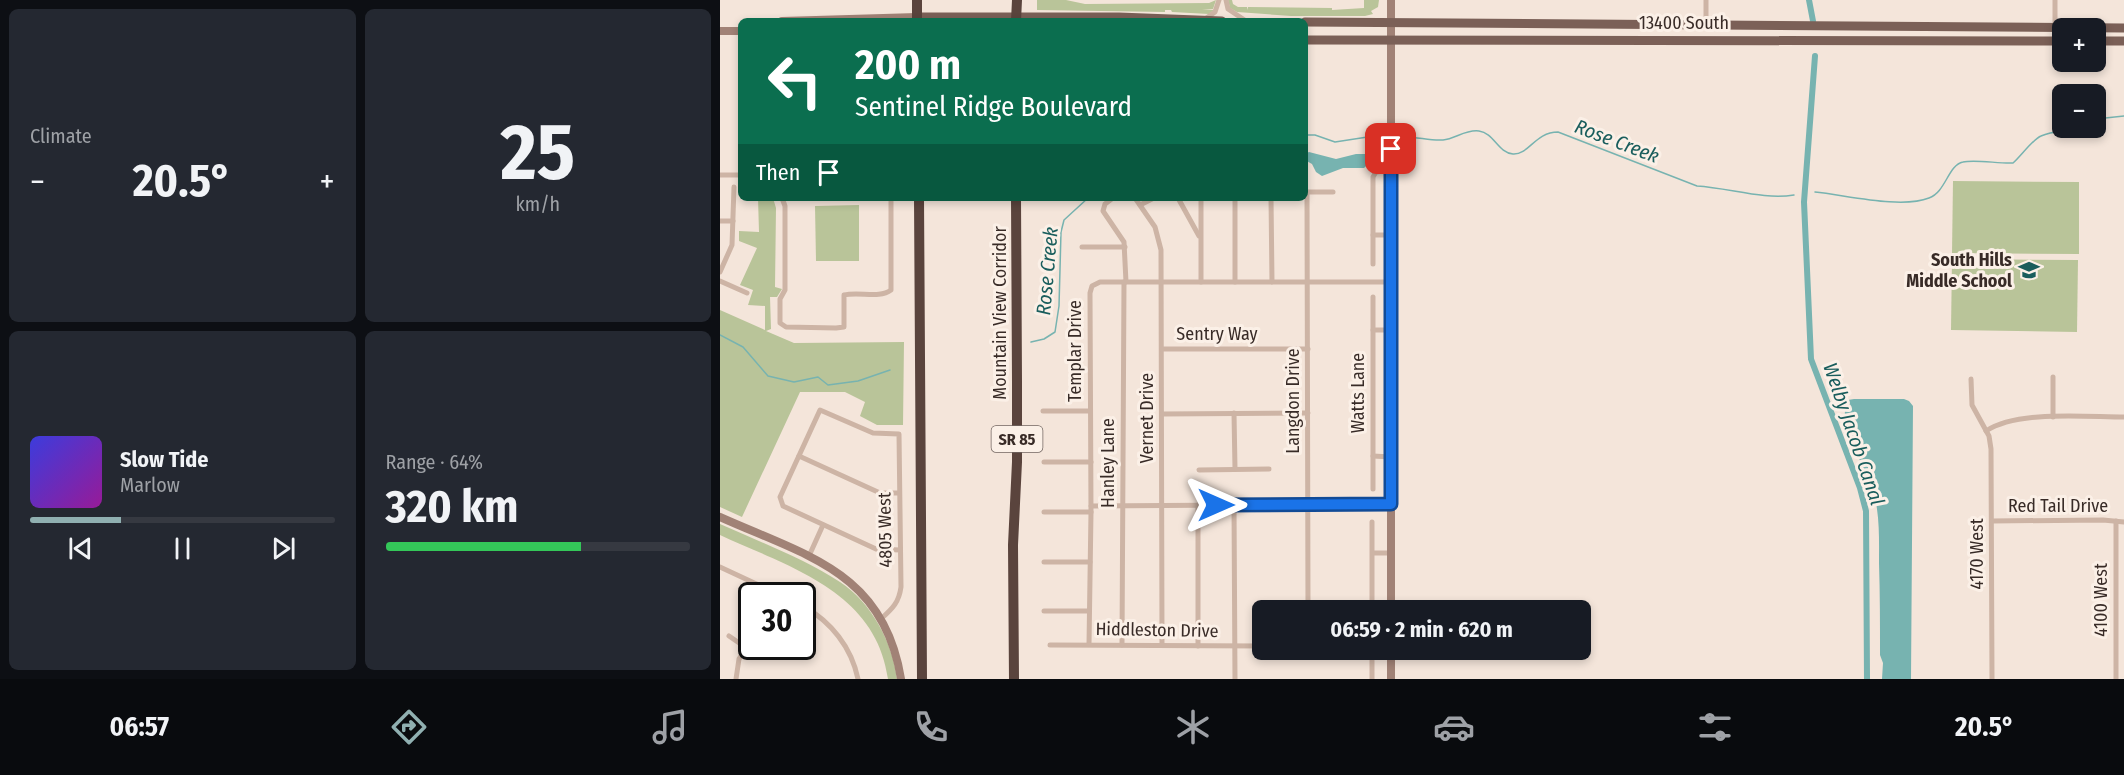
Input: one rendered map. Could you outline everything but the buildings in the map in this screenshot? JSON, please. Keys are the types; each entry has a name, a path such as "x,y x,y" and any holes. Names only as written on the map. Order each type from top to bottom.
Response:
{"highway":[{"path":"917,0 917,18"},
{"path":"1016,18 1017,0"},
{"path":"919,201 922,679"},
{"name":"Mountain View Corridor","path":"1014,679 1013,545 1017,416 1016,201"}],"main road":[{"path":"1391,0 1391,600"},
{"name":"13400 South","path":"1308,22 2052,28"},
{"name":"13400 South","path":"2106,28 2124,28"},
{"path":"720,31 738,31"},
{"name":"13400 South","path":"1308,39 2052,40"},
{"path":"2106,41 2124,41"},
{"path":"720,517 809,556 835,570 855,585 882,618 896,654 901,679"},
{"path":"1391,660 1391,679"}],"street":[{"path":"1207,18 1217,9 1219,0"},
{"path":"1226,0 1228,9 1242,18"},
{"path":"1706,0 1706,25"},
{"path":"2055,0 2055,18"},
{"path":"1373,264 1373,177 1376,172 1391,171"},
{"path":"720,175 738,175"},
{"path":"720,272 732,245 734,187"},
{"path":"1308,192 1333,192"},
{"path":"783,201 785,290 780,299 780,323 786,327 844,327 844,295 852,293 886,294 891,290 891,201"},
{"name":"Hanley Lane","path":"1108,201 1103,211 1125,247 1122,645"},
{"name":"Vernet Drive","path":"1137,201 1155,226 1161,250 1162,645"},
{"path":"1140,205 1148,201"},
{"path":"1180,201 1201,238"},
{"path":"1201,201 1201,282"},
{"path":"1235,201 1236,282"},
{"path":"1272,201 1272,282"},
{"name":"Langdon Drive","path":"1306,201 1308,600"},
{"path":"720,220 733,221"},
{"path":"1373,235 1391,235"},
{"path":"1082,247 1125,247"},
{"path":"720,282 747,292"},
{"name":"Templar Drive","path":"1089,644 1090,290 1094,285 1100,282 1391,282"},
{"name":"Watts Lane","path":"1373,297 1373,489"},
{"name":"Watts Lane","path":"1373,330 1391,330"},
{"name":"Sentry Way","path":"1162,349 1308,349"},
{"path":"2053,377 2053,417"},
{"name":"4170 West","path":"1971,379 1972,405 1986,431 1991,449 1992,679"},
{"name":"4805 West","path":"799,456 820,410 873,433 899,435 900,598 882,618"},
{"path":"1043,411 1090,411"},
{"path":"1234,413 1235,470"},
{"path":"1162,414 1308,413"},
{"path":"1986,431 2014,420 2053,417 2124,417"},
{"path":"899,494 880,493 799,456 780,500 783,506 876,549 900,550"},
{"name":"Watts Lane","path":"1373,456 1391,457"},
{"path":"1044,462 1090,462"},
{"path":"1199,470 1269,469"},
{"path":"1044,512 1123,505 1391,504"},
{"path":"1198,505 1198,646"},
{"path":"1234,505 1235,679"},
{"name":"Red Tail Drive","path":"1992,521 2124,522"},
{"name":"4100 West","path":"2116,521 2116,679"},
{"path":"1372,522 1372,600"},
{"path":"809,556 823,525"},
{"path":"1372,553 1391,553"},
{"path":"1044,562 1090,562"},
{"path":"720,567 752,582"},
{"path":"1044,611 1089,611"},
{"path":"816,614 837,634 848,651 858,679"},
{"path":"729,636 738,642"},
{"name":"Hiddleston Drive","path":"1050,645 1252,646"},
{"path":"736,679 740,660"},
{"path":"1372,660 1372,679"}],"green space":[{"path":"1037,0 1066,0 1085,4 1209,3 1216,0 1213,9 1202,9 1214,10 1209,14 1172,12 1171,10 1165,10 1165,12 1037,10"},
{"path":"1228,0 1232,0 1233,4 1238,7 1247,7 1248,10 1248,7 1332,8 1332,10 1364,8 1364,0 1379,0 1378,7 1371,11 1373,14 1365,16 1291,16 1237,12 1230,8"},
{"path":"1953,181 2079,182 2079,254 1952,253"},
{"path":"758,201 774,201 776,208 775,287 782,289 777,297 770,297 771,329 766,331 794,343 904,342 903,425 877,425 860,416 865,402 845,392 800,392 742,517 720,507 720,310 765,330 765,306 748,305 753,290 740,285 757,248 739,241 739,231 759,232"},
{"path":"859,205 859,261 816,261 815,206"},
{"path":"1952,259 2078,260 2077,332 1951,330"},
{"path":"720,524 811,565 851,590 879,624 891,651 897,679 888,679 880,649 866,624 848,603 800,571 720,535"}],"water":[{"path":"1308,152 1336,159 1367,154 1371,161 1364,168 1343,168 1322,176 1308,162"},
{"path":"1904,399 1913,406 1911,679 1882,679 1878,517 1873,490 1853,445 1845,420 1848,400"}],"waterway":[{"name":"Welby Jacob Canal","path":"1809,0 1813,21"},
{"name":"Welby Jacob Canal","path":"1815,56 1804,202 1811,359 1860,488 1866,511 1867,679"},
{"name":"Rose Creek","path":"2106,118 2124,116"},
{"name":"Rose Creek","path":"1406,137 1443,140 1470,131 1479,131 1489,135 1503,150 1513,154 1524,151 1538,139 1550,133 1558,132 1697,186 1758,195 1794,195"},
{"name":"Rose Creek","path":"1815,192 1889,202 1917,201 1935,195 1958,164 1974,161 2013,163 2034,140 2052,133"},
{"name":"Rose Creek","path":"1308,135 1335,142 1374,136"},
{"name":"Rose Creek","path":"1031,342 1044,339 1055,332 1059,306 1061,232 1064,220 1085,201"},
{"name":"Rose Creek","path":"720,335 743,347 768,376 794,382 818,377 828,385 858,381 890,370"},
{"path":"1842,396 1847,402"}],"place":[{"name":"South Hills Middle School","path":"2029,270"}],"route":[{"path":"1216,505 1391,504 1391,149"}]}
